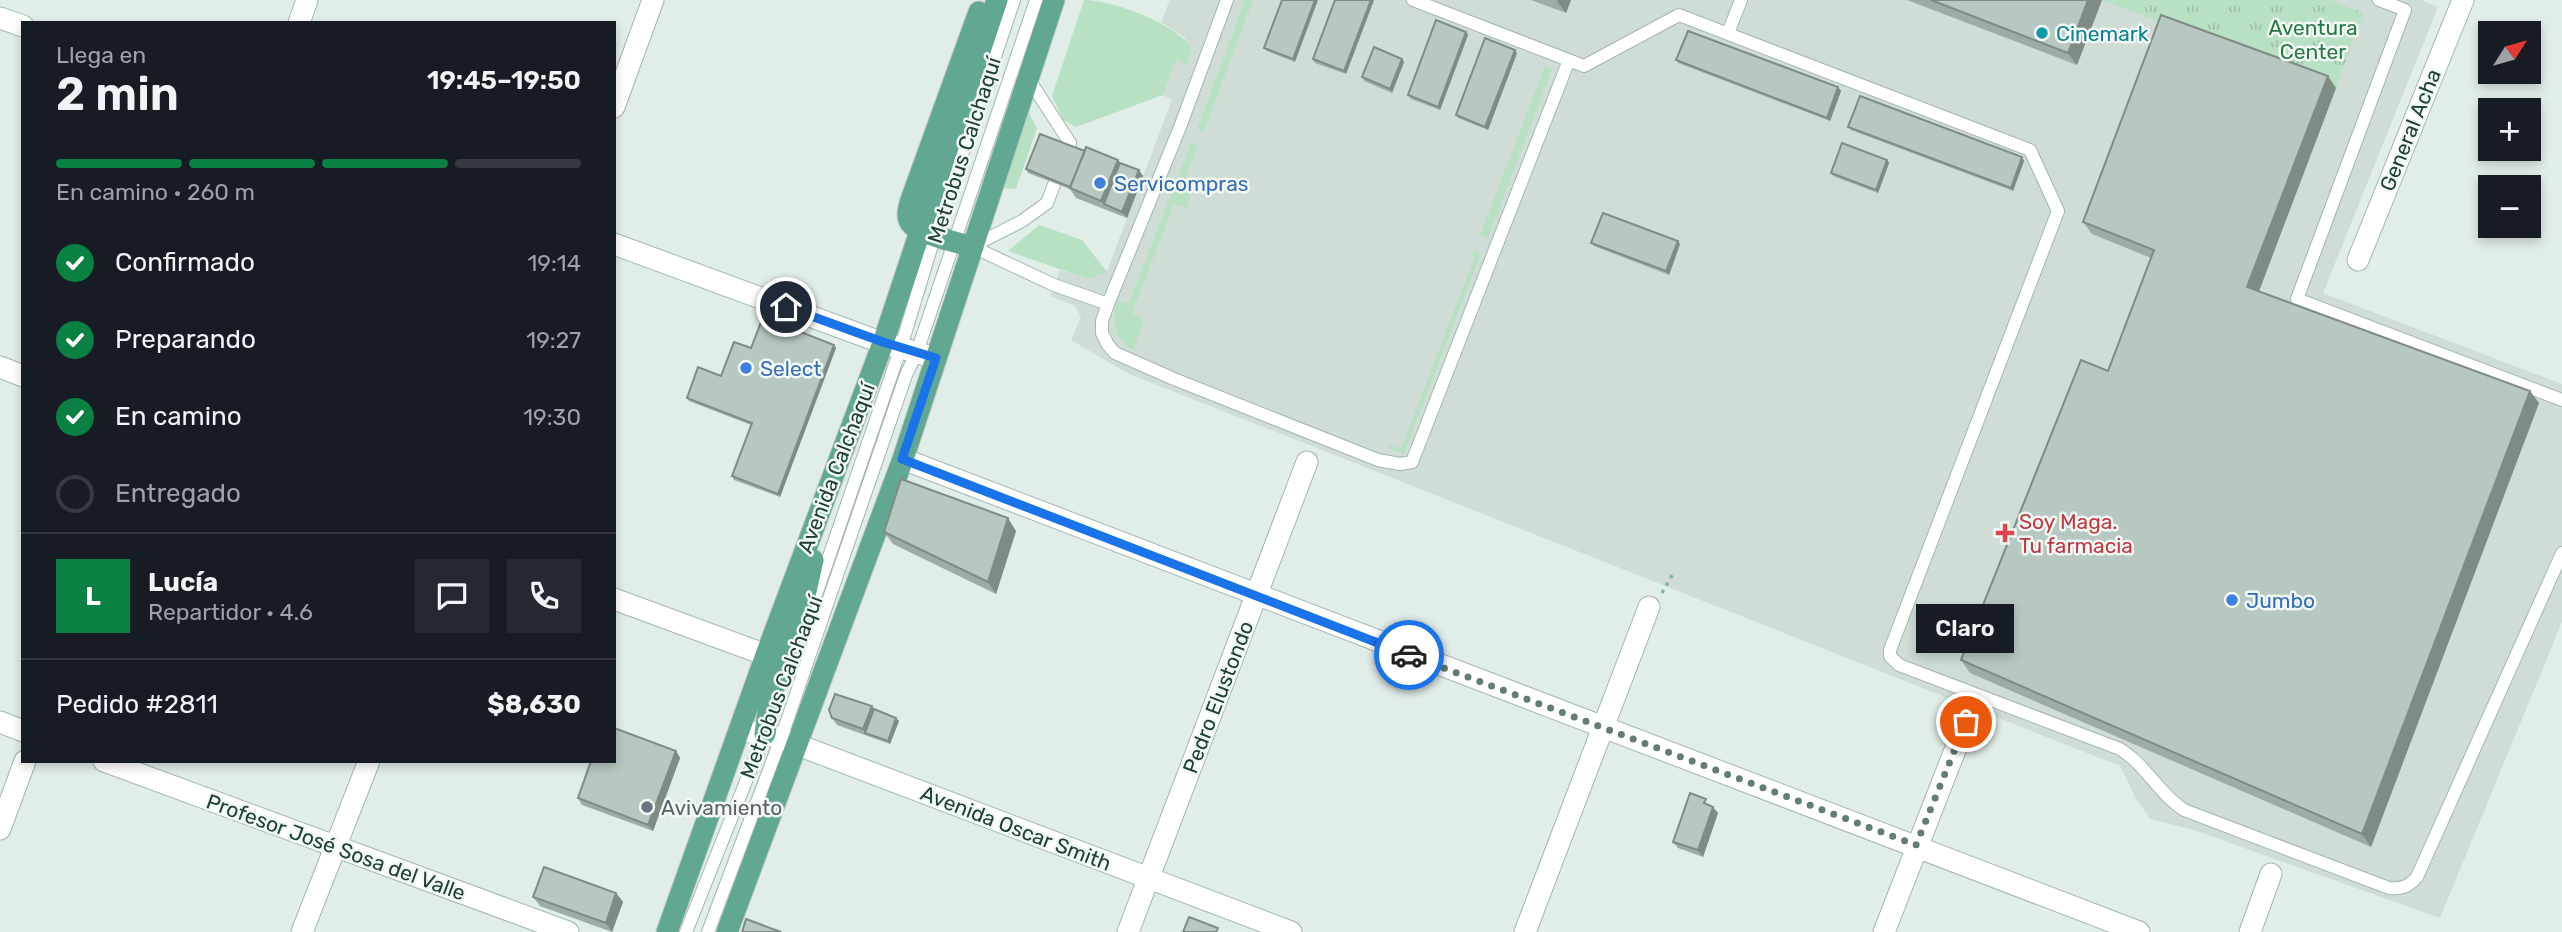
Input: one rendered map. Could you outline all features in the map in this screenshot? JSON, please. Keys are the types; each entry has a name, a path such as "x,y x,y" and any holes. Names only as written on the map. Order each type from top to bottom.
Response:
{"main road":[{"path":"945,238 909,221 909,208 983,0"},
{"name":"Avenida Calchaquí","path":"667,932 766,655 829,490 909,350 945,238 997,0"},
{"name":"Avenida Calchaquí","path":"727,932 781,739 902,459 909,350 945,238 1028,78 1054,0"},
{"path":"781,739 770,698 804,600 829,490"}],"street":[{"path":"300,21 307,0"},
{"path":"616,102 653,0"},
{"name":"General Acha","path":"2358,260 2463,0"},
{"path":"0,18 21,25"},
{"path":"616,245 909,350"},
{"path":"0,367 21,375"},
{"path":"902,459 2139,932"},
{"name":"Pedro Elustondo","path":"1128,932 1307,461"},
{"path":"616,600 766,655"},
{"path":"1525,932 1649,607"},
{"path":"0,722 21,730"},
{"path":"1884,932 1966,722"},
{"name":"Avenida Oscar Smith","path":"740,730 781,739 1291,932"},
{"path":"0,829 24,763"},
{"name":"Profesor José Sosa del Valle","path":"109,763 568,932"},
{"path":"302,932 368,763"},
{"path":"2250,932 2271,874"}],"lane":[{"name":"Metrobus Calchaquí","path":"945,238 1014,0"},
{"name":"Metrobus Calchaquí","path":"945,238 1036,0"},
{"path":"1227,0 1180,127 1108,304 1102,321 1102,333 1115,353 1174,379 1378,460 1400,464 1412,462 1569,60"},
{"path":"1413,0 1584,66 1679,15 2030,150 2058,211 1890,656 1899,665 2120,749 2137,762 2166,796 2185,810 2389,888 2401,889 2411,884 2417,877 2562,553"},
{"path":"1728,33 1741,0"},
{"path":"2379,0 2405,10 2297,299 2562,400"},
{"path":"945,238 1021,221 1047,204 1070,143 1028,78"},
{"path":"945,238 1054,285 1108,304"},
{"name":"Metrobus Calchaquí","path":"708,932 781,739 782,695 909,350"},
{"name":"Metrobus Calchaquí","path":"686,932 781,739"}],"shaded area":[{"path":"1170,0 2421,0 2438,7 2323,293 2562,384 2562,622 2440,918 2194,830 2150,819 2135,797 2120,766 1127,373 1071,340 1081,317 1075,306 1050,296 1060,270 1088,279 1107,271 1172,100 1163,95 1176,60 1187,63 1185,38 1161,22"}],"green space":[{"path":"1084,0 1111,4 1143,15 1172,30 1191,48 1187,64 1176,60 1163,95 1076,127 1063,120 1052,96"},
{"path":"1245,0 1253,0 1204,131 1197,129"},
{"name":"Aventura Center","path":"2102,0 2330,0 2363,13 2336,88"},
{"path":"1545,66 1552,69 1488,238 1480,235"},
{"path":"1028,111 1037,128 1016,189 1001,188"},
{"path":"1191,143 1198,146 1181,188 1191,193 1186,208 1174,204 1132,313 1144,320 1133,350 1122,341 1116,329 1117,302 1129,303"},
{"path":"1039,225 1082,240 1107,272 1088,279 1008,251"},
{"path":"1474,250 1481,253 1404,454 1388,448 1389,445 1401,449 1475,256 1472,255"}],"building":[{"path":"1282,0 1315,0 1293,59 1264,48"},
{"path":"1335,0 1371,0 1344,71 1313,59"},
{"name":"Cinemark","path":"1931,0 2088,0 2068,53"},
{"path":"2161,15 2328,76 2247,287 2530,391 2362,834 1961,660 2081,360 2108,371 2154,250 2083,222"},
{"path":"1436,20 1466,32 1438,107 1408,95"},
{"path":"1688,31 1838,87 1827,118 1676,60"},
{"path":"1485,38 1515,50 1485,127 1456,115"},
{"path":"1374,47 1402,59 1390,89 1362,77"},
{"path":"1860,96 2022,157 2011,188 1848,127"},
{"path":"1040,134 1085,151 1070,187 1026,169"},
{"path":"1842,143 1887,160 1876,190 1831,173"},
{"name":"Servicompras","path":"1086,147 1118,160 1101,201 1070,188"},
{"path":"1120,163 1139,170 1122,212 1104,204"},
{"path":"1603,213 1678,241 1666,271 1591,243"},
{"path":"763,317 834,345 778,494 732,476 752,423 687,398 698,367 721,376 734,342 751,348"},
{"path":"901,479 1008,518 988,582 884,532"},
{"path":"835,694 872,706 863,729 832,718 829,710"},
{"path":"874,709 896,718 888,741 865,733"},
{"path":"616,729 676,751 648,825 578,798 590,763 616,763"},
{"path":"1690,793 1706,799 1704,803 1713,807 1698,850 1673,842"},
{"path":"544,867 616,893 606,923 533,897"},
{"path":"1189,917 1218,928 1216,932 1183,932"},
{"path":"746,919 781,932 742,932"}],"way so far":[{"path":"1409,655 1916,845 1966,722"}],"place":[{"name":"Cinemark","path":"2042,33"},
{"name":"Servicompras","path":"1100,183"},
{"name":"Select","path":"746,368"},
{"name":"Soy Maga. Tu farmacia","path":"2005,533"},
{"name":"Jumbo","path":"2232,600"},
{"name":"Claro","path":"1966,722"},
{"name":"Avivamiento","path":"647,807"}],"route":[{"path":"786,307 936,358 902,459 1409,655"}]}
